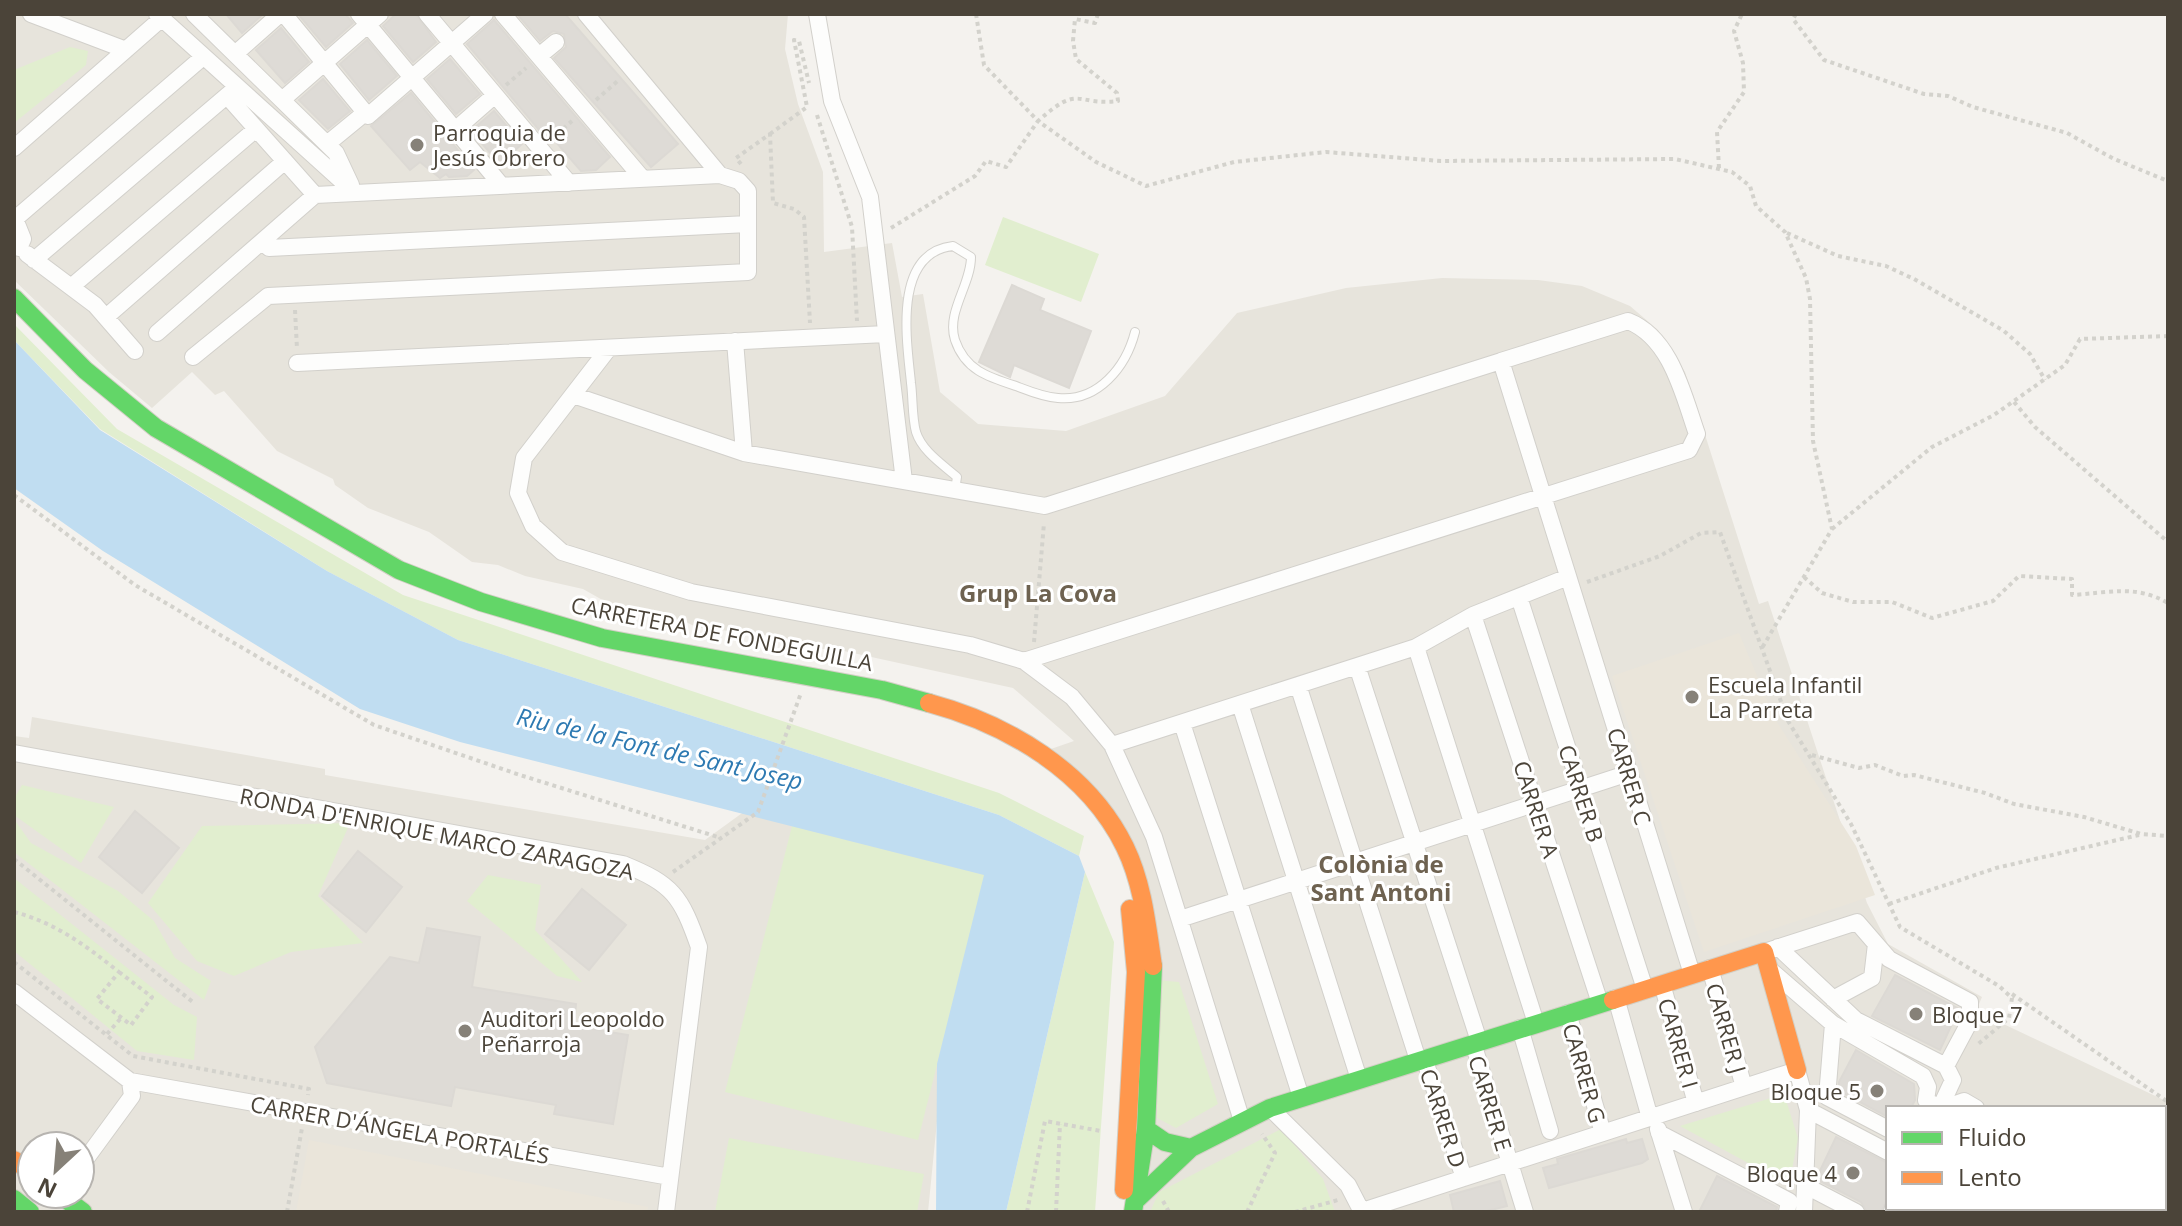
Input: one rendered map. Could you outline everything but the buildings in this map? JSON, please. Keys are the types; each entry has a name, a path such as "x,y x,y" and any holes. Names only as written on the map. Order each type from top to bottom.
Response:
{"main road":[{"name":"CARRETERA DE FONDEGUILLA","path":"14,298 85,370 156,428 399,570 481,602 602,638 882,690 962,712 1021,739 1092,796 1125,847 1143,899 1155,980 1146,1129 1130,1208"},
{"name":"CARRETERA DE FONDEGUILLA","path":"1065,776 1114,855 1130,904 1136,972 1125,1171 1130,1208"},
{"path":"1130,1208 1185,1154 1270,1108 1701,971 1770,956 1797,1070"},
{"path":"1132,1051 1139,1074 1133,1132 1143,1151"},
{"path":"1146,1129 1185,1154"},
{"path":"1125,1171 1143,1151 1165,1142"},
{"path":"1143,1151 1185,1154"},
{"path":"14,1199 30,1212"}],"street":[{"path":"31,14 126,50"},
{"path":"194,14 336,153 355,193"},
{"path":"235,54 282,14 368,116 485,14"},
{"path":"427,14 569,183"},
{"path":"503,14 643,179"},
{"path":"586,14 720,175"},
{"path":"817,14 832,101 870,197 904,481"},
{"path":"14,148 159,17 203,57 232,91 256,129 315,195"},
{"path":"282,100 369,18 412,78 502,186"},
{"path":"539,56 556,42"},
{"path":"135,351 106,317 16,247 23,239 15,219 203,57"},
{"path":"232,91 355,193"},
{"path":"34,260 232,91"},
{"path":"455,130 495,95"},
{"path":"327,144 366,112"},
{"path":"71,287 256,129"},
{"path":"106,317 285,161"},
{"path":"157,333 315,195 720,175 743,185 748,191 748,272 268,296 193,357"},
{"path":"263,241 269,248 748,224"},
{"path":"573,395 744,453 1045,506 1628,321 1646,328 1673,368 1697,434 1689,450 1024,661"},
{"path":"297,363 886,334"},
{"path":"735,341 744,453"},
{"path":"609,348 524,458 518,493 533,526 562,552 691,592 970,645 1024,661 1072,697 1112,745 1154,837 1242,1121"},
{"name":"CARRER C","path":"1501,361 1629,773 1701,971"},
{"path":"1112,745 1416,647 1473,615 1519,597 1570,583"},
{"name":"CARRER B","path":"1519,597 1581,789 1653,986"},
{"name":"CARRER A","path":"1473,615 1535,804 1655,1122 1684,1212"},
{"path":"1416,647 1473,824 1528,1026 1550,1131"},
{"name":"CARRER E","path":"1357,666 1415,843 1525,1212"},
{"name":"CARRER D","path":"1298,685 1421,1059 1464,1178"},
{"path":"1240,704 1359,1079"},
{"path":"1182,723 1301,1097"},
{"name":"RONDA D'ENRIQUE MARCO ZARAGOZA","path":"14,753 623,864 662,880 688,915 699,947 666,1212"},
{"path":"1180,919 1629,773"},
{"path":"1770,956 1857,922 1889,959 1970,1002 1970,1021 1946,1066"},
{"path":"1833,999 1872,978 1876,944"},
{"path":"1770,956 1833,999 1856,1020 1946,1066 1953,1080 1942,1106"},
{"path":"1770,956 1833,1024 1923,1076 1928,1087 1926,1100 1937,1106"},
{"name":"CARRER J","path":"1701,971 1744,1087"},
{"name":"CARRER I","path":"1653,986 1696,1103"},
{"name":"CARRER D'ÁNGELA PORTALÉS","path":"14,992 130,1081 670,1177"},
{"name":"CARRER G","path":"1568,1013 1603,1133"},
{"path":"1833,1024 1827,1097 1886,1128"},
{"path":"1270,1108 1348,1185 1362,1212 1603,1133 1655,1122 1696,1103 1797,1070 1808,1110 1807,1211"},
{"path":"96,1145 132,1096 130,1081"},
{"path":"1948,1106 1964,1101 1973,1106"},
{"path":"1808,1110 1886,1151"},
{"path":"1655,1122 1789,1201 1787,1212"},
{"path":"1806,1186 1856,1212"}],"lane":[{"path":"955,490 957,477 932,456 916,432 907,342 909,290 918,269 934,252 953,246 971,257 953,322 954,336 966,361 987,376 1045,396 1071,398 1097,388 1113,377 1130,351 1135,332"}],"path":[{"path":"976,14 984,65 1038,121 1096,162 1146,186 1234,162 1326,152 1441,161 1675,159 1732,172 1750,186 1756,206 1785,232 1838,256 1886,266 2004,331 2030,354 2045,380"},
{"path":"875,236 905,221 975,176 986,161 1006,167 1038,121 1066,99 1082,96 1118,101 1117,93 1076,59 1073,41 1075,19 1095,23 1098,14"},
{"path":"1719,169 1717,132 1744,92 1743,63 1734,31 1742,14"},
{"path":"1796,14 1793,19 1824,60 1924,94 1948,96 1973,107 2067,133 2114,159 2168,181"},
{"path":"743,185 750,177 736,158 807,107 793,45 796,40 799,41 816,112 852,227 858,335"},
{"path":"495,95 539,56"},
{"path":"770,134 773,203 794,209 804,217 810,338"},
{"path":"1785,232 1806,278 1810,299 1813,441 1832,529"},
{"path":"294,294 297,363"},
{"path":"1762,648 1832,529 1932,447 2014,402 2045,380 2065,365 2080,339 2168,336"},
{"path":"2014,402 2035,427 2168,542"},
{"path":"14,495 135,585 374,725 506,771 721,838"},
{"path":"1024,661 1033,650 1045,506"},
{"path":"1570,583 1660,556 1701,533 1720,532 1788,721 1851,824 1900,927 1921,943 1999,986 2168,1102"},
{"path":"1804,577 1822,593 1853,602 1892,602 1932,618 1993,601 2019,576 2072,579 2072,595 2112,589 2148,592 2168,603"},
{"path":"662,880 760,807 808,676"},
{"path":"1810,754 1859,768 1875,765 1903,776 1928,778 2014,804 2084,817 2141,834 2168,836"},
{"path":"1889,904 1996,868 2141,834"},
{"path":"14,859 194,1003"},
{"path":"14,912 42,920 70,934 152,997 131,1025 97,999 119,972"},
{"path":"14,962 133,1056 309,1089 287,1212"},
{"path":"1976,1046 1994,1034 2009,1018 2012,998 1999,986"},
{"path":"107,1035 121,1018"},
{"path":"1027,1212 1045,1121 1101,1131"},
{"path":"1056,1212 1060,1124"},
{"path":"1247,1212 1275,1153 1261,1132"},
{"path":"1295,1212 1344,1198"}],"shaded area":[{"path":"14,14 788,14 785,49 798,104 823,172 824,252 892,243 902,297 923,294 940,392 978,424 1066,431 1165,396 1237,313 1346,288 1442,278 1538,280 1582,286 1630,306 1658,330 1685,372 1759,604 1768,601 1867,903 1888,944 1982,997 1976,1011 2168,1102 2166,1115 2166,1106 1886,1106 1886,1210 2166,1210 2166,1150 2168,1212 1137,1212 1143,886 1048,750 1074,741 1013,688 844,651 786,645 771,636 696,627 684,621 622,611 583,589 525,576 498,565 472,562 429,532 368,508 335,485 333,479 277,451 224,391 215,395 192,372 152,408 109,372 14,280"},
{"path":"1739,633 1775,719 1856,846 1875,895 1704,952 1612,676"},
{"path":"32,717 325,769 325,775 705,840 745,811 989,869 939,1101 928,1212 14,1212 14,736 29,738"},
{"path":"309,1140 648,1207 647,1212 296,1212"}],"green space":[{"path":"70,47 88,51 86,65 14,123 14,70"},
{"path":"1003,217 1099,254 1081,302 985,265"},
{"path":"14,324 117,429 403,595 999,793 1084,836 1079,856 999,815 458,640 327,571 100,429 14,340"},
{"path":"22,785 114,807 81,863 14,815 14,799"},
{"path":"14,819 31,843 118,891 154,921 175,958 211,981 204,1000 14,852"},
{"path":"350,823 318,896 363,943 291,952 234,976 197,961 148,903 202,826"},
{"path":"792,826 985,875 918,1140 725,1092"},
{"path":"1085,872 1114,942 1095,1212 1006,1212"},
{"path":"488,875 541,885 535,930 582,982 557,976 467,901"},
{"path":"14,878 174,1005 197,1017 194,1060 137,1051 14,951"},
{"path":"1155,980 1179,982 1218,1104 1176,1128 1157,1118"},
{"path":"1784,1094 1798,1138 1789,1185 1680,1126"},
{"path":"1281,1129 1323,1179 1335,1212 1150,1212 1159,1192"},
{"path":"729,1138 924,1174 917,1212 715,1212"}],"water":[{"name":"Riu de la Font de Sant Josep","path":"14,340 100,430 327,571 458,640 999,815 1079,856 1085,872 1006,1212 936,1212 937,1064 984,875 460,742 360,709 103,551 14,488"}],"traffic: fast":[{"path":"14,298 85,370 156,428 399,570 481,602 602,638 882,690 929,703"},
{"path":"1133,1212 1146,1129 1153,966"},
{"path":"1135,1201 1191,1148 1270,1108 1613,1000"},
{"path":"1146,1129 1165,1142 1191,1148"},
{"path":"14,1199 30,1212"}],"traffic: slow":[{"path":"929,703 958,712 1016,738 1042,754 1090,795 1109,820 1131,861 1144,905 1153,966"},
{"path":"1124,1190 1136,972 1130,909"},
{"path":"1613,1000 1764,952 1797,1070"}],"place":[{"name":"Parroquia de Jesús Obrero","path":"417,145"},
{"name":"Escuela Infantil La Parreta","path":"1692,697"},
{"name":"Bloque 7","path":"1916,1014"},
{"name":"Auditori Leopoldo Peñarroja","path":"465,1031"},
{"name":"Bloque 5","path":"1877,1091"},
{"name":"Bloque 4","path":"1853,1173"}],"district":[{"name":"Grup La Cova","path":"1038,592"},
{"name":"Colònia de Sant Antoni","path":"1381,877"}]}
